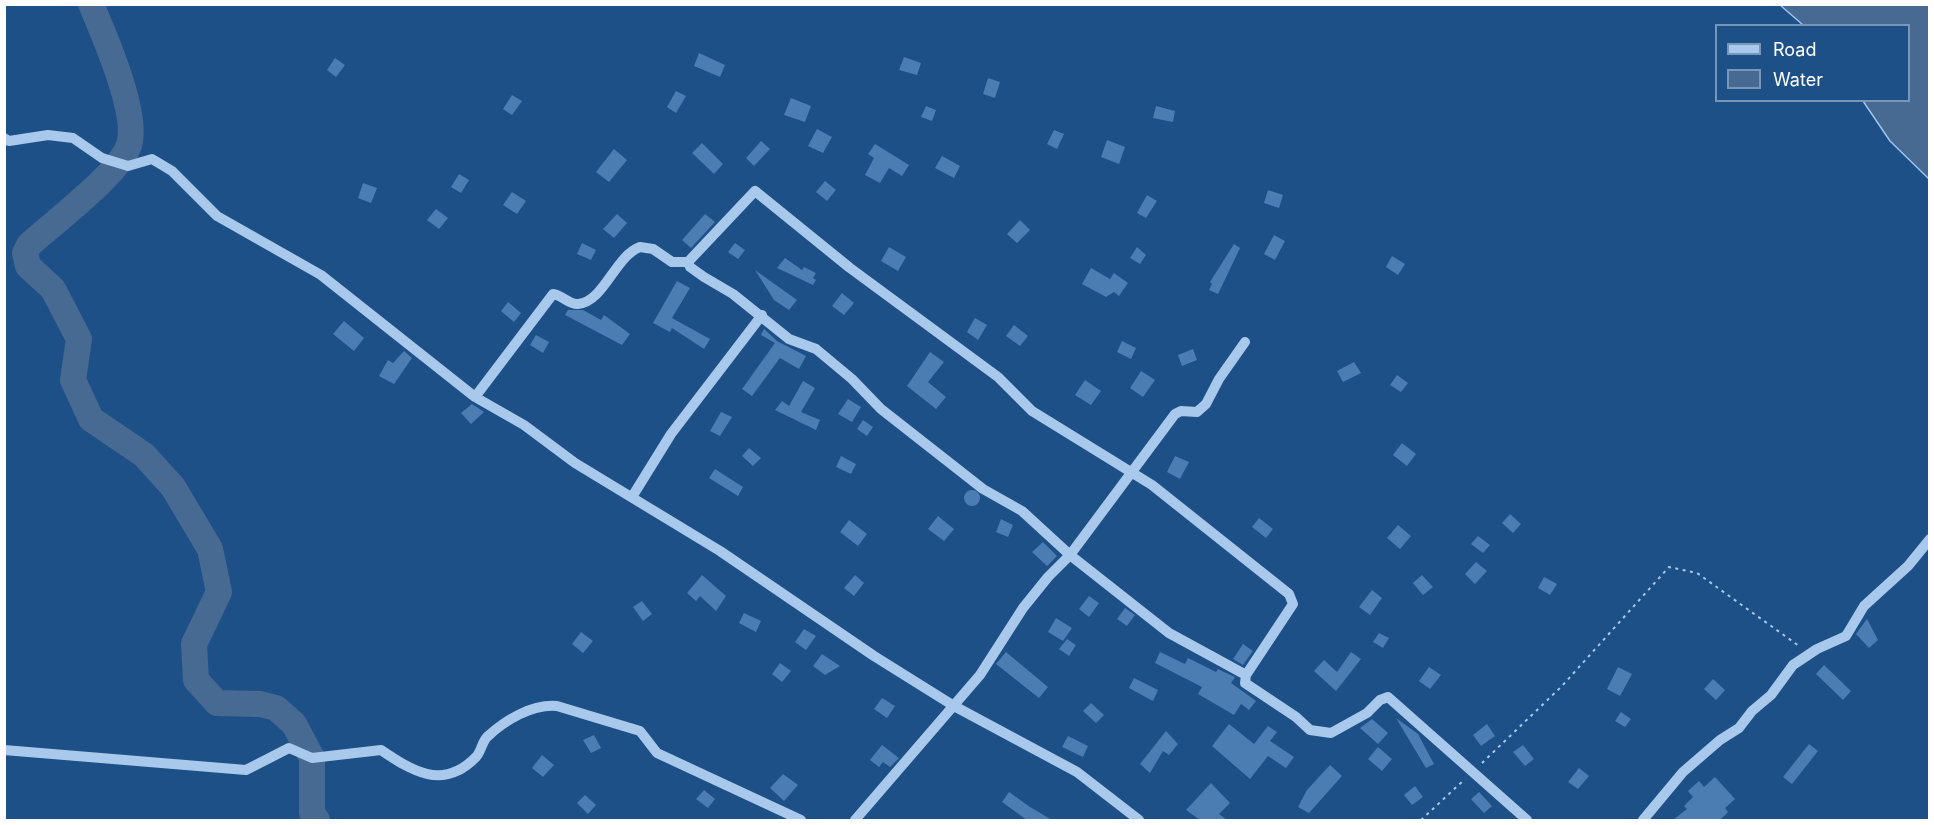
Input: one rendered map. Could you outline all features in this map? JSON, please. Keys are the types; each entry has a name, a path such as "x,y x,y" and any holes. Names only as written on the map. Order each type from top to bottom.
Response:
{"street":[{"path":"4,138 9,141 48,135 73,138 102,158 128,166 152,159 172,171 217,216 321,275 475,397 524,425 575,463 720,551 874,656 954,705 1077,772 1139,820"},
{"path":"475,397 553,294 575,304 584,303 605,285 624,258 640,247 653,249 672,262 688,262 755,191 850,268 998,377 1032,411 1152,485 1293,600 1286,617 1246,675 1245,683 1314,731 1335,732 1349,721 1367,712 1380,700 1388,697 1527,820"},
{"path":"688,262 690,267 762,315 789,339 816,348 852,379 881,409 984,489 1022,511 1070,555 1169,633 1246,675"},
{"path":"632,497 671,434 762,315"},
{"path":"855,820 980,675 1023,608 1048,577 1070,555 1178,412 1197,412 1206,404 1219,379 1245,342"},
{"path":"1642,820 1683,772 1720,740 1739,728 1752,711 1771,695 1793,665 1809,654 1846,636 1864,606 1908,566 1929,539"},
{"path":"4,750 246,770 289,748 312,758 381,750 408,769 425,775 443,775 477,757 486,738 523,712 544,705 557,706 640,731 657,753 801,820"}],"path":[{"path":"1421,820 1562,686 1669,567 1697,573 1809,654"}],"water":[{"path":"1780,5 1929,5 1929,179 1890,141 1864,102 1910,102 1910,24 1802,24"}],"building":[{"path":"699,53 725,65 720,77 694,66"},
{"path":"904,57 921,63 917,75 899,70"},
{"path":"335,58 345,65 336,77 327,70"},
{"path":"988,78 1000,82 995,98 983,94"},
{"path":"676,91 686,96 676,113 667,107"},
{"path":"512,95 522,101 512,115 503,109"},
{"path":"791,98 811,106 805,122 784,115"},
{"path":"926,106 936,110 932,121 921,117"},
{"path":"1156,106 1175,111 1173,122 1153,118"},
{"path":"817,129 832,137 823,153 808,146"},
{"path":"1054,130 1064,134 1057,149 1047,144"},
{"path":"1107,140 1125,147 1119,164 1101,157"},
{"path":"761,141 770,149 754,166 746,158"},
{"path":"702,143 723,164 714,174 692,153"},
{"path":"875,144 909,165 902,176 889,168 880,183 865,175 874,158 868,154"},
{"path":"614,149 627,160 609,182 596,172"},
{"path":"942,156 960,166 954,178 935,168"},
{"path":"459,174 469,180 461,193 451,187"},
{"path":"825,181 836,190 827,201 816,192"},
{"path":"363,183 377,188 371,203 358,198"},
{"path":"1268,190 1283,195 1279,208 1264,203"},
{"path":"512,192 526,201 517,214 503,205"},
{"path":"1147,195 1157,201 1146,218 1137,213"},
{"path":"436,209 448,218 439,229 427,220"},
{"path":"617,214 627,223 614,238 603,229"},
{"path":"705,214 715,222 691,248 682,240"},
{"path":"1020,220 1030,230 1017,243 1007,234"},
{"path":"1274,235 1285,241 1275,260 1264,254"},
{"path":"582,243 596,250 591,260 577,254"},
{"path":"735,243 745,250 738,259 728,252"},
{"path":"1234,244 1240,248 1218,294 1209,290 1212,284 1210,282"},
{"path":"889,247 906,257 898,271 881,261"},
{"path":"1137,247 1146,255 1140,264 1130,258"},
{"path":"1392,256 1405,264 1398,275 1386,267"},
{"path":"785,258 802,270 804,267 816,273 813,285 777,268"},
{"path":"1091,268 1110,279 1114,273 1128,283 1119,296 1114,292 1106,297 1082,284"},
{"path":"755,270 797,300 789,310 774,300"},
{"path":"677,281 690,288 672,318 710,339 704,349 672,328 670,332 653,323"},
{"path":"842,293 854,303 844,315 832,306"},
{"path":"508,302 521,313 514,322 501,311"},
{"path":"568,310 583,310 601,320 604,315 630,334 622,345 565,315"},
{"path":"975,318 987,325 978,340 967,332"},
{"path":"344,321 364,338 354,351 333,334"},
{"path":"1014,325 1028,336 1020,346 1006,336"},
{"path":"764,329 777,341 806,356 799,369 780,358 752,396 742,389 775,343 761,335"},
{"path":"536,335 549,342 543,353 530,345"},
{"path":"1122,341 1136,348 1131,359 1117,352"},
{"path":"1193,349 1197,360 1182,366 1178,355"},
{"path":"404,351 412,358 394,384 379,376 388,360 393,363"},
{"path":"930,352 944,362 928,382 946,397 936,409 907,386"},
{"path":"1354,362 1361,373 1343,382 1337,371"},
{"path":"1141,371 1155,380 1143,397 1130,388"},
{"path":"1397,375 1408,383 1401,392 1390,385"},
{"path":"1085,380 1101,391 1091,405 1075,395"},
{"path":"803,381 815,388 801,412 820,420 816,430 775,410 782,401 789,406"},
{"path":"848,399 861,407 852,422 838,414"},
{"path":"472,404 484,412 471,424 461,413"},
{"path":"721,412 732,417 720,436 710,431"},
{"path":"863,420 873,427 867,436 857,429"},
{"path":"1402,443 1416,454 1407,466 1393,455"},
{"path":"749,448 761,458 753,466 742,456"},
{"path":"841,456 856,464 851,474 836,467"},
{"path":"1175,456 1189,462 1180,479 1167,472"},
{"path":"715,469 743,487 738,496 709,478"},
{"path":"972,490 980,498 972,506 964,498"},
{"path":"1510,514 1521,524 1513,533 1502,523"},
{"path":"938,516 954,529 944,541 928,529"},
{"path":"1259,518 1273,529 1266,538 1252,527"},
{"path":"1001,519 1013,525 1008,537 996,532"},
{"path":"849,520 867,534 858,546 840,532"},
{"path":"1398,525 1411,536 1400,549 1387,538"},
{"path":"1478,536 1490,545 1483,553 1471,544"},
{"path":"1043,542 1057,556 1047,566 1032,552"},
{"path":"1476,562 1487,571 1475,584 1465,574"},
{"path":"702,575 726,596 716,611 700,596 696,601 687,593"},
{"path":"855,575 864,583 854,596 844,588"},
{"path":"1422,575 1433,587 1423,595 1413,583"},
{"path":"1544,577 1557,584 1550,595 1538,588"},
{"path":"1372,590 1382,598 1370,615 1359,607"},
{"path":"1089,596 1099,603 1089,617 1079,609"},
{"path":"642,601 652,614 643,621 633,607"},
{"path":"1125,608 1135,615 1127,626 1117,619"},
{"path":"744,613 761,621 756,632 739,623"},
{"path":"1056,618 1072,628 1063,641 1048,632"},
{"path":"1867,619 1878,640 1869,648 1856,634"},
{"path":"804,629 816,636 806,650 795,642"},
{"path":"581,632 593,641 583,653 572,644"},
{"path":"1379,633 1389,638 1383,648 1373,642"},
{"path":"1067,639 1076,645 1069,656 1059,649"},
{"path":"1243,644 1253,651 1243,665 1233,659"},
{"path":"1006,652 1048,687 1039,698 996,664"},
{"path":"1160,652 1185,664 1188,658 1216,672 1218,669 1235,677 1231,683 1256,701 1249,710 1241,704 1234,715 1198,694 1202,687 1155,663"},
{"path":"1351,652 1361,659 1336,691 1314,671 1324,660 1337,672"},
{"path":"822,654 840,666 825,675 813,666"},
{"path":"780,663 791,671 782,682 772,674"},
{"path":"1824,665 1851,691 1843,700 1816,674"},
{"path":"1429,667 1441,675 1430,689 1419,681"},
{"path":"1618,667 1632,674 1620,696 1607,689"},
{"path":"1134,678 1158,690 1153,701 1129,688"},
{"path":"1713,679 1725,690 1716,700 1704,689"},
{"path":"882,698 895,706 887,718 874,709"},
{"path":"1091,703 1104,715 1096,723 1083,711"},
{"path":"1621,712 1631,719 1625,727 1615,721"},
{"path":"1396,718 1418,734 1434,764 1426,768"},
{"path":"1372,719 1388,733 1378,744 1360,728"},
{"path":"1229,724 1254,744 1268,726 1277,732 1270,741 1294,757 1286,768 1268,756 1250,779 1212,746"},
{"path":"1487,724 1495,736 1481,746 1473,735"},
{"path":"1166,731 1178,744 1169,755 1163,751 1150,773 1140,764"},
{"path":"594,735 601,748 591,753 583,740"},
{"path":"1068,736 1088,746 1083,757 1062,747"},
{"path":"1809,744 1818,751 1792,784 1783,777"},
{"path":"882,745 899,758 890,767 883,762 879,767 870,760"},
{"path":"1523,745 1534,759 1525,766 1513,752"},
{"path":"1378,747 1392,759 1382,771 1368,759"},
{"path":"542,755 554,765 543,777 532,768"},
{"path":"1330,765 1342,776 1309,813 1298,807 1307,790"},
{"path":"1579,768 1589,776 1578,789 1568,782"},
{"path":"783,774 798,785 784,801 770,788"},
{"path":"1715,777 1735,799 1725,808 1728,812 1720,820 1673,820 1687,809 1684,806 1693,797 1688,791 1699,781 1704,787"},
{"path":"1211,783 1230,803 1219,814 1227,820 1200,820 1186,810"},
{"path":"1415,786 1423,797 1412,805 1404,795"},
{"path":"704,790 715,799 708,808 696,799"},
{"path":"1009,792 1052,820 1027,820 1002,802"},
{"path":"1479,792 1492,806 1484,813 1471,799"},
{"path":"585,795 596,805 588,814 577,803"}],"waterway":[{"path":"91,4 125,95 131,131 129,145 123,156 100,183 29,245 25,253 28,266 53,289 79,339 73,380 91,419 144,455 173,487 210,549 219,592 194,644 196,680 217,703 260,704 276,708 294,724 312,758 312,813 317,820"}]}
